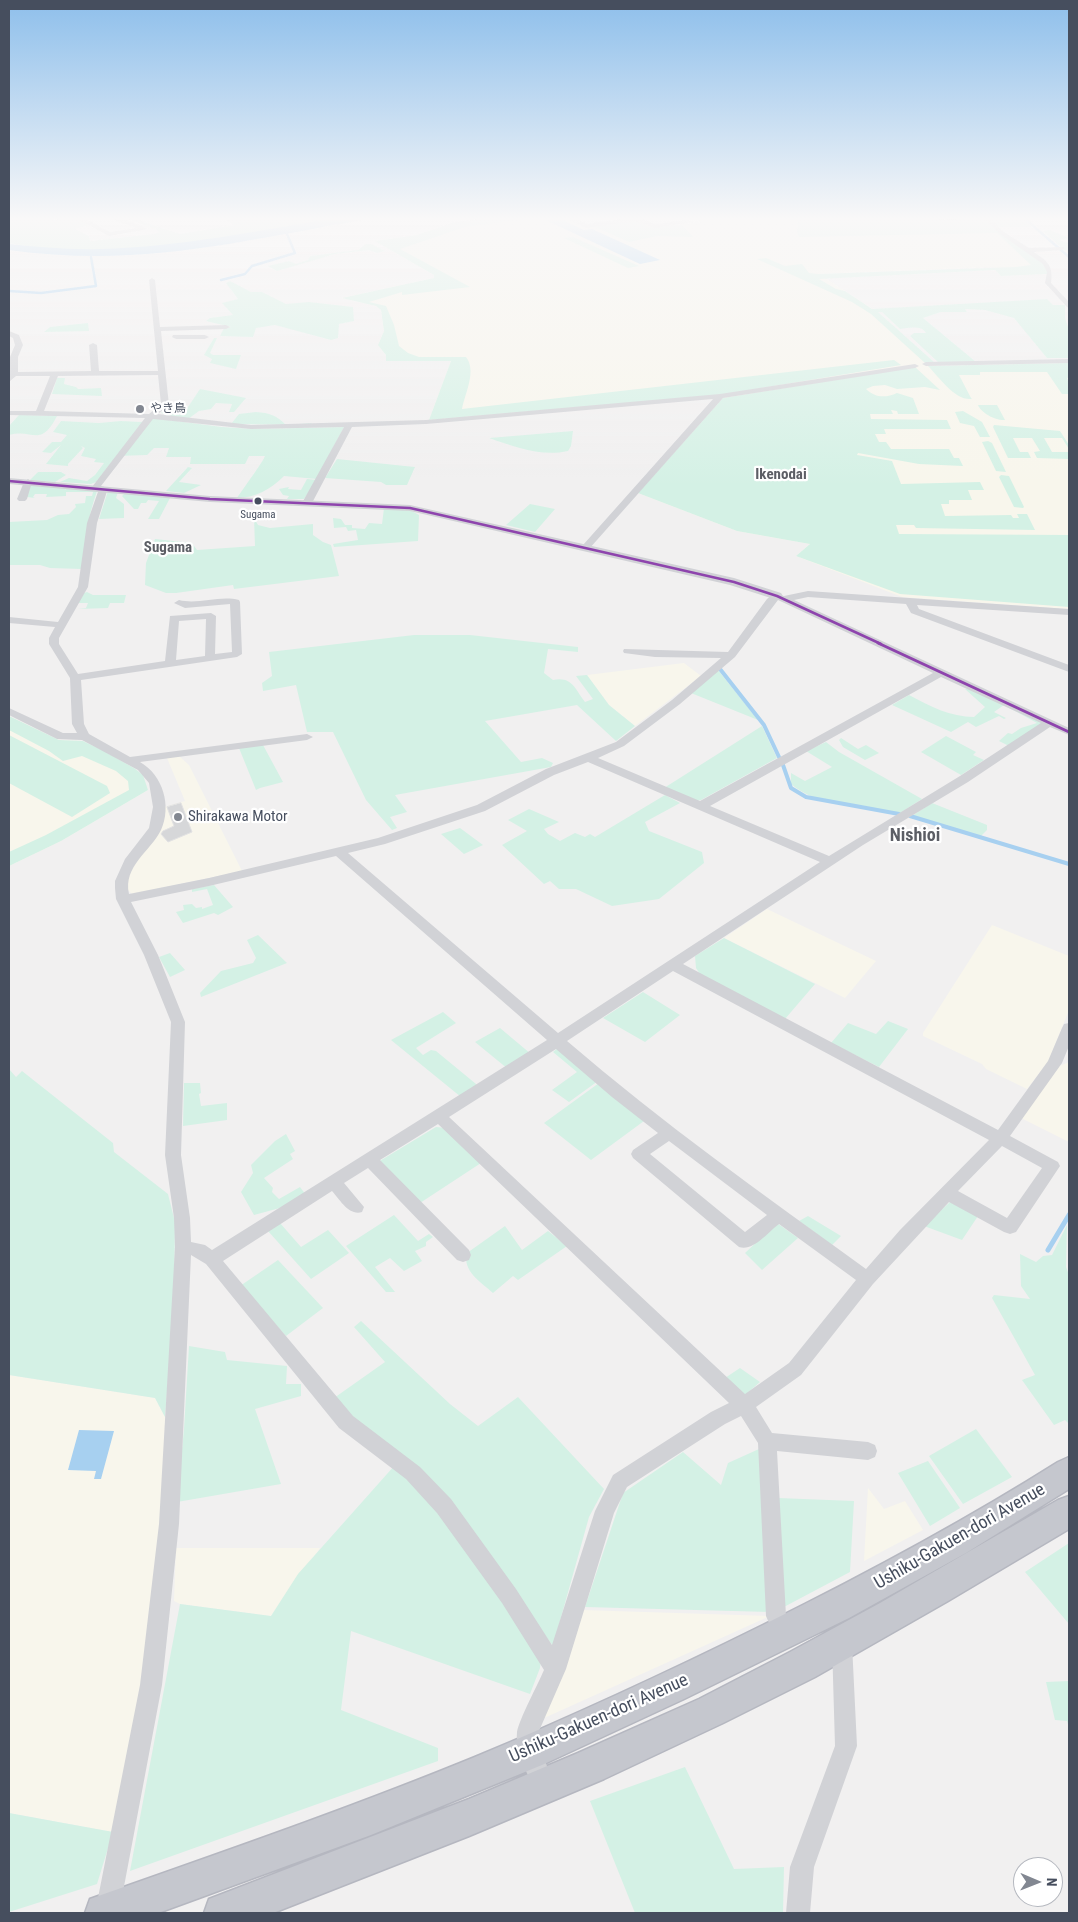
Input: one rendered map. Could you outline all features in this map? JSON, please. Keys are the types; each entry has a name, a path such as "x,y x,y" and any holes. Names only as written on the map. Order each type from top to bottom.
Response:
{"highway":[{"name":"Ushiku-Gakuen-dori Avenue","path":"106,1913 267,1855 530,1752 692,1678 853,1598 955,1542 1069,1472"},
{"name":"Ushiku-Gakuen-dori Avenue","path":"223,1913 357,1863 545,1787 712,1710 842,1644 1069,1511"}],"street":[{"path":"84,736 78,724 75,678 54,644 54,638 83,587 92,522 100,488 151,416 165,405 155,307"},
{"path":"158,332 226,327"},
{"path":"158,332 205,338"},
{"path":"9,333 16,336 19,345 14,357 11,376 162,373"},
{"path":"93,345 95,374"},
{"path":"926,364 1069,361"},
{"path":"9,413 151,416 251,427 349,426 426,422 720,396 915,366"},
{"path":"39,414 55,374"},
{"path":"586,547 720,396"},
{"path":"307,503 349,426"},
{"path":"9,481 210,499 410,508 734,582 780,598 1069,732"},
{"path":"22,499 28,482"},
{"path":"123,899 209,882 338,852 381,841 481,808 550,772 620,744 731,655 771,601 780,598 808,594 1069,612"},
{"path":"910,601 915,611 1069,669"},
{"path":"75,678 236,654 235,602 185,605 179,603"},
{"path":"170,664 174,618 211,616 210,658"},
{"path":"9,620 61,625"},
{"path":"628,651 655,654 731,655"},
{"path":"700,806 940,673"},
{"path":"9,711 61,737 84,736 130,760 150,774 155,782 160,807 155,829 131,859 125,871 121,888 123,899 151,955 178,1022 173,1155 182,1218 183,1247 169,1529 151,1686 106,1913"},
{"path":"212,1259 558,1042 829,861 964,779 1049,723"},
{"path":"130,760 307,737"},
{"path":"588,758 829,861"},
{"path":"338,852 617,1093 867,1279"},
{"path":"673,965 1001,1137 1052,1166 1010,1227 947,1193"},
{"path":"545,1787 530,1752 528,1731 555,1670 605,1511 620,1481 718,1418 744,1406 795,1369 867,1279 906,1235 1001,1137 1055,1063 1069,1028"},
{"path":"440,1117 744,1406 767,1441 776,1616"},
{"path":"669,1133 639,1154 745,1242 779,1214"},
{"path":"370,1160 463,1254"},
{"path":"334,1183 356,1207"},
{"path":"183,1247 199,1250 212,1259 346,1422 413,1473 444,1506 509,1596 555,1670"},
{"path":"767,1441 868,1451"},
{"path":"798,1913 802,1867 846,1746 842,1644"}],"shaded area":[{"path":"377,307 869,307 938,366 1069,363 1069,609 902,597 796,556 810,544 737,531 638,493 723,398 429,420 451,361 386,361 386,355 378,345 384,331 381,310"},
{"path":"684,663 701,676 635,726 609,705 587,675"},
{"path":"9,716 59,740 83,741 134,768 148,790 61,841 9,866"},
{"path":"179,756 189,765 242,871 132,894 127,889 127,879 163,807 185,801 167,758"},
{"path":"767,909 876,961 845,998 724,938"},
{"path":"992,925 1069,956 1069,1010 1048,1062 1027,1089 986,1069 982,1064 923,1036 923,1033"},
{"path":"1069,1062 1069,1142 1021,1118 1057,1067"},
{"path":"9,1375 155,1398 165,1417 164,1511 146,1677 113,1832 9,1813"},
{"path":"868,1488 884,1509 905,1501 923,1530 864,1561"},
{"path":"176,1548 320,1548 271,1616 180,1604 174,1601"},
{"path":"582,1610 770,1616 542,1719"}],"green space":[{"path":"225,307 350,307 353,307 354,321 339,324 338,338 331,340 275,325 256,328 253,337 220,336 224,328 231,327 206,321 210,318 233,315"},
{"path":"377,307 386,307 394,325 399,346 408,353 419,357 466,357 469,363 470,375 462,409 894,360 901,365 719,395 429,420 451,361 386,361 386,355 378,345 384,331 381,310"},
{"path":"859,307 869,307 872,309 912,307 1065,307 1065,318 1069,330 1069,358 1047,358 1014,318 985,310 965,309 967,312 941,312 923,318 976,362 939,363 910,336 914,333 926,333 924,330 914,328 900,329 882,312 878,312 934,362 925,363 871,314"},
{"path":"88,323 89,331 44,332 50,327"},
{"path":"214,338 217,338 210,353 213,355 241,355 236,369 210,363 212,359 204,355"},
{"path":"1069,363 1069,377 1067,378 1069,394 1062,394 1047,372 980,372 980,375 959,375 972,399 966,399 954,392 928,366"},
{"path":"915,367 940,390 925,387 897,389 885,385 873,386 866,389 877,396 889,396 897,393 913,398 919,414 898,414 897,411 891,410 893,414 870,414 871,419 947,420 951,429 884,429 886,434 875,434 879,442 886,442 891,449 949,449 954,458 959,458 963,466 919,464 858,453 857,455 892,461 901,484 980,482 984,490 968,490 972,500 949,500 949,504 941,504 945,516 1011,515 1013,518 1019,518 1017,514 1027,514 1035,530 916,528 914,525 896,525 899,534 1069,535 1069,607 900,594 796,556 810,544 737,531 638,493 723,398"},
{"path":"57,378 65,378 64,384 78,389 101,388 102,396 52,394"},
{"path":"200,389 246,398 234,412 229,412 232,404 216,403 211,409 199,411 188,419 163,416 165,414 161,413 167,408 188,407"},
{"path":"978,405 997,405 1005,420 989,416"},
{"path":"963,411 982,422 990,437 980,437 974,426 960,423 955,412"},
{"path":"256,412 272,415 286,425 231,424 239,414"},
{"path":"19,415 57,416 46,432 41,435 9,435 9,426"},
{"path":"153,418 254,429 344,427 317,479 284,476 262,492 244,498 237,498 265,456 249,456 245,464 190,464 191,457 166,457 169,448 154,448 147,455 117,456 96,482 91,484 60,482 69,478 87,481 95,475 104,463 94,462 96,459 81,456 85,448 81,446 83,448 68,466 46,464 61,445 51,453 42,452 52,442 61,442 67,435 53,432 61,421 99,423 141,422"},
{"path":"312,423 310,425 289,425"},
{"path":"994,425 1060,431 1069,445 1069,449 1062,438 1044,438 1052,452 1069,452 1069,459 1037,458 1034,452 1040,451 1032,438 1013,438 1020,452 1028,452 1031,458 1008,458 993,427"},
{"path":"573,431 571,446 568,451 558,453 528,450 489,438"},
{"path":"988,441 992,443 1006,472 996,471 982,442"},
{"path":"337,459 415,467 407,485 386,485 381,482 325,478"},
{"path":"188,467 192,468 179,482 201,485 184,493 166,491"},
{"path":"38,472 61,472 66,475 55,482 30,480"},
{"path":"1001,475 1009,476 1023,508 1014,507 999,477"},
{"path":"307,479 317,480 304,499 287,499 289,496 283,495 279,489 289,487 288,489 301,490"},
{"path":"29,486 65,488 65,490 66,488 97,491 89,519 82,569 50,568 40,565 9,565 9,522 47,520 58,515 69,514 76,507 75,504 85,503 86,496 92,496 93,492 66,492 66,496 46,497 47,494 35,494 33,497 35,498 27,497"},
{"path":"108,491 118,492 116,498 124,504 124,518 99,519"},
{"path":"125,493 170,498 159,519 148,519 159,501 148,500 146,503 141,503 138,509 134,509 122,496"},
{"path":"530,504 555,509 535,532 506,525"},
{"path":"384,508 412,511 419,515 418,541 334,547 333,544 358,540 356,530 348,531 346,527 334,528 333,518 341,519 345,525 352,525 352,528 365,529 369,523 382,524"},
{"path":"254,518 258,525 270,528 313,524 313,535 331,545 339,576 234,589 233,585 176,593 166,593 145,585 146,563 155,539 192,543 197,550 255,546"},
{"path":"87,592 93,595 126,595 124,603 110,603 108,608 78,609 86,608 88,603 78,603 84,593"},
{"path":"414,635 470,635 578,647 578,652 548,649 544,673 553,680 559,679 569,682 585,702 593,699 576,676 587,675 609,705 635,726 616,741 577,705 485,721 521,762 542,758 553,763 551,767 395,795 407,812 390,817 397,828 392,830 366,800 333,732 307,732 296,685 263,691 262,683 272,676 269,652"},
{"path":"718,670 758,720 691,693"},
{"path":"965,689 970,689 1043,723 1009,746 999,741 1008,733 1012,734 1021,728 1037,723 1004,705 994,712 1006,718 1004,719 999,716 976,727 968,722 951,732 892,705 909,695 932,707 949,713 974,717 985,707"},
{"path":"9,716 59,740 83,741 102,750 143,775 148,790 61,841 9,866 9,852 46,835 129,790 128,781 116,771 82,756 63,761 49,751 9,730"},
{"path":"762,726 777,758 701,800 695,801 664,788"},
{"path":"9,735 107,786 110,793 72,817 9,783"},
{"path":"946,736 976,752 973,755 984,760 961,775 921,752"},
{"path":"841,738 858,749 866,745 879,753 865,760 843,747 839,740"},
{"path":"826,742 839,752 922,799 900,813 828,802 802,792 791,784 791,773 805,781 832,767 806,751"},
{"path":"263,745 283,782 256,790 239,748"},
{"path":"665,795 680,803 645,822 649,831 702,852 704,863 659,899 612,906 576,889 559,889 550,881 544,884 502,845 527,831 508,820 529,809 559,822 544,829 548,834 560,841 575,833 585,837 590,834 595,837"},
{"path":"932,803 987,825 987,830 979,838 910,817"},
{"path":"460,828 483,845 464,854 441,834"},
{"path":"214,885 233,907 218,915 214,913 183,923 176,912 184,910 183,905 192,904 196,908 202,907 202,909 213,905 207,889 192,892 192,889"},
{"path":"258,935 287,963 201,997 200,993 221,971 253,963 256,958 247,940"},
{"path":"724,938 815,984 785,1019 702,977 696,968 695,956"},
{"path":"170,953 185,970 170,977 159,957"},
{"path":"643,992 680,1015 645,1042 603,1018"},
{"path":"443,1012 456,1023 416,1048 423,1055 431,1050 436,1051 476,1084 476,1089 461,1097 391,1040"},
{"path":"888,1021 908,1029 879,1067 831,1043 848,1023 876,1034"},
{"path":"500,1028 531,1054 508,1069 475,1042"},
{"path":"558,1048 598,1081 569,1102 552,1090 577,1072 553,1052"},
{"path":"9,1069 16,1077 22,1071 113,1143 114,1152 168,1194 175,1222 174,1305 165,1417 155,1398 9,1375"},
{"path":"184,1083 200,1083 201,1106 227,1103 227,1120 183,1126"},
{"path":"599,1083 644,1121 591,1160 544,1123"},
{"path":"436,1127 446,1128 481,1163 420,1203 378,1162"},
{"path":"286,1134 295,1151 290,1154 293,1159 264,1178 273,1188 272,1192 279,1199 300,1187 306,1195 287,1206 254,1215 241,1192 253,1173 251,1165 275,1141"},
{"path":"950,1202 978,1216 962,1240 924,1226"},
{"path":"394,1215 418,1241 429,1234 433,1237 426,1242 426,1246 415,1251 422,1261 404,1271 390,1258 375,1267 395,1292 386,1292 346,1246"},
{"path":"808,1216 841,1236 832,1245 799,1221"},
{"path":"280,1223 301,1247 328,1230 349,1253 311,1279 268,1231"},
{"path":"777,1223 798,1238 762,1270 745,1253"},
{"path":"1067,1225 1069,1424 1065,1420 1054,1425 1022,1380 1035,1375 992,1298 994,1295 1030,1299 1021,1286 1020,1254 1036,1262 1043,1256 1052,1255"},
{"path":"505,1226 522,1250 548,1231 567,1246 518,1280 513,1276 493,1293 470,1271 466,1259 467,1253"},
{"path":"278,1260 323,1308 286,1336 240,1286"},
{"path":"361,1321 450,1404 478,1426 518,1397 604,1489 589,1517 553,1646 429,1478 381,1444 334,1398 385,1362 354,1327"},
{"path":"189,1346 225,1352 227,1360 287,1366 286,1384 301,1384 301,1396 255,1409 281,1484 177,1502"},
{"path":"740,1368 760,1382 744,1396 725,1378"},
{"path":"976,1429 1012,1477 963,1504 929,1456"},
{"path":"759,1449 770,1612 585,1607 623,1493 683,1452 721,1485 728,1463"},
{"path":"928,1461 960,1508 930,1526 898,1473"},
{"path":"395,1465 417,1486 456,1533 541,1659 540,1668 530,1694 351,1631 341,1710 438,1748 438,1761 130,1871 180,1604 271,1616 298,1574"},
{"path":"778,1498 854,1501 850,1572 782,1608"},
{"path":"1069,1543 1069,1624 1025,1572"},
{"path":"1069,1681 1069,1728 1067,1721 1055,1720 1046,1682"},
{"path":"685,1767 734,1869 784,1867 783,1913 635,1913 590,1801"},
{"path":"9,1813 113,1832 97,1884 9,1912"}],"water":[{"path":"79,1430 114,1431 101,1479 94,1479 96,1471 68,1470"}],"building":[{"name":"Shirakawa Motor","path":"181,803 192,832 168,842 161,834 163,831 174,826 167,807"}],"waterway":[{"path":"720,669 764,725 779,757"},
{"path":"783,765 791,788 806,797 899,814"},
{"path":"910,816 1069,864"},
{"path":"1048,1250 1069,1215"}],"transit line":[{"name":"N","path":"9,481 210,499 410,508 734,582 777,596 1069,732"}],"place":[{"name":"やき鳥","path":"140,409"},
{"name":"Sugama","path":"258,501"},
{"name":"Shirakawa Motor","path":"178,817"}],"district":[{"name":"Ikenodai","path":"781,475"},
{"name":"Sugama","path":"168,548"},
{"name":"Nishioi","path":"915,836"}]}
